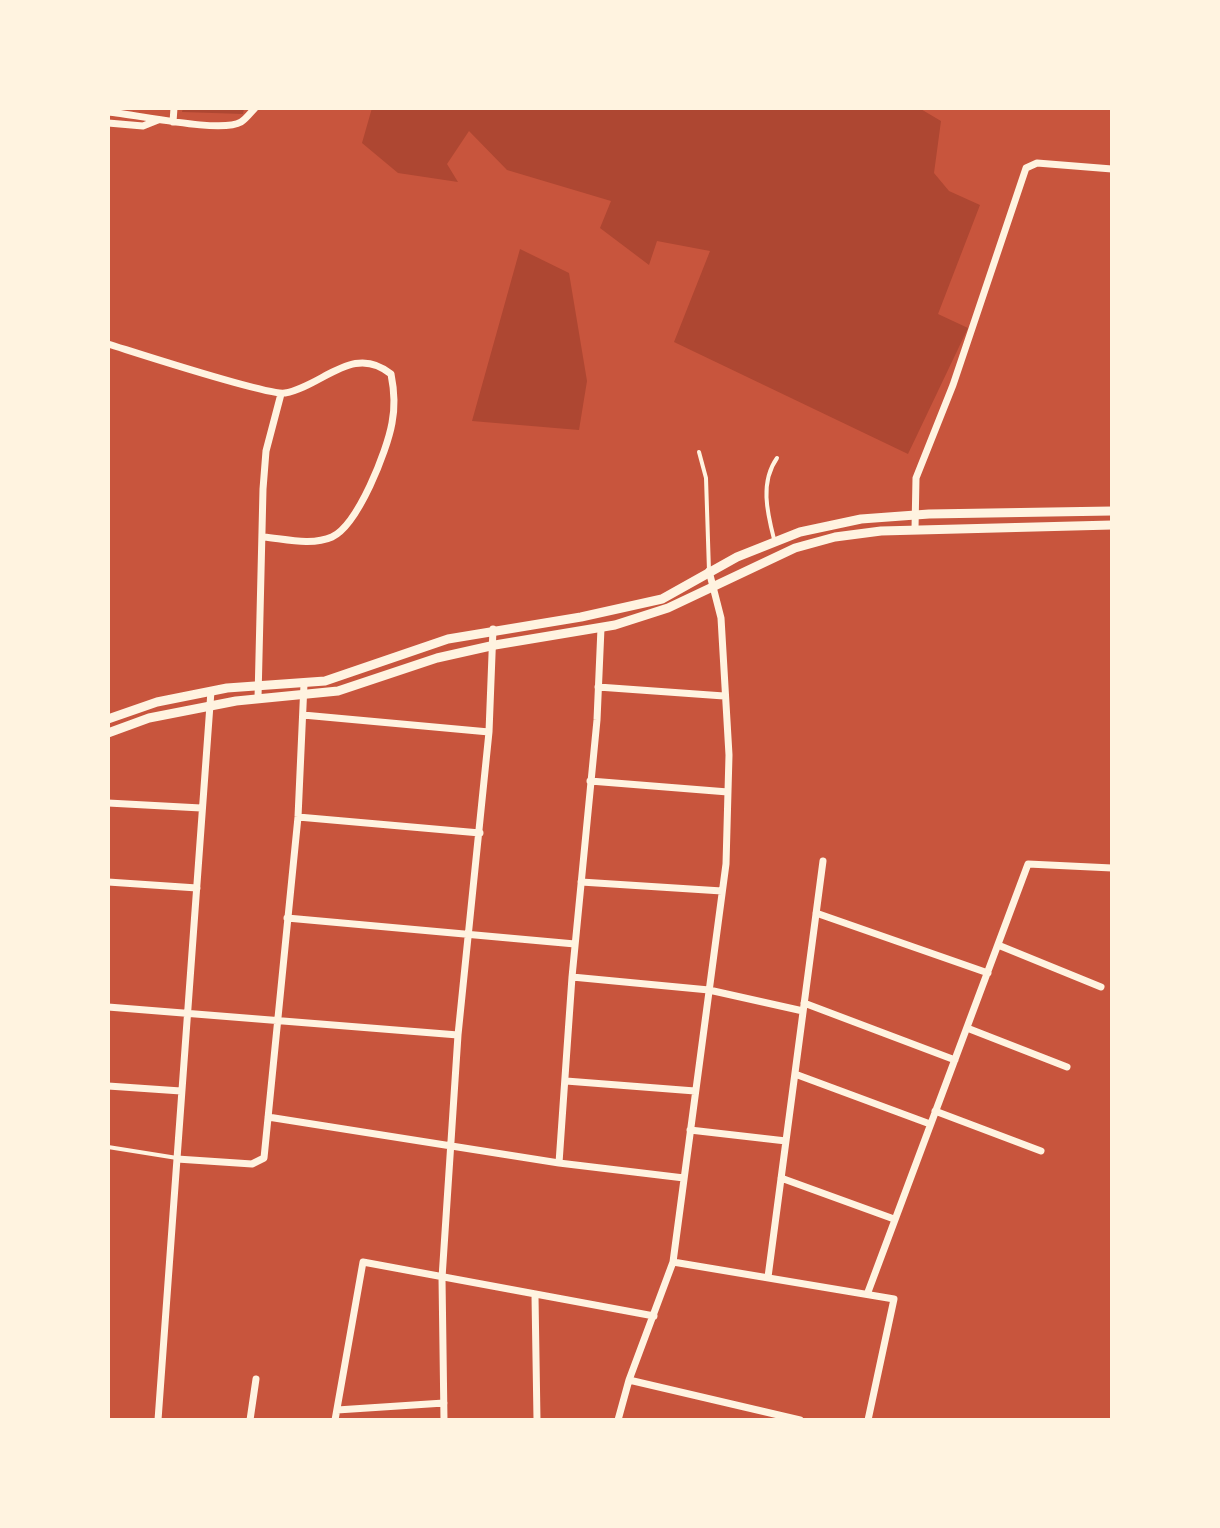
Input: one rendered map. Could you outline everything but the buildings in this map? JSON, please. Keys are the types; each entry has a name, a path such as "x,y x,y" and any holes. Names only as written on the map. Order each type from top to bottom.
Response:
{"street":[{"path":"173,122 174,108"},
{"path":"108,112 146,115 173,122 231,125 253,109"},
{"path":"108,123 143,126 158,120"},
{"path":"915,529 916,478 953,385 1026,168 1037,163 1112,169"},
{"path":"108,344 281,394 317,381 340,367 371,363 391,374 392,424 369,488 335,536 317,542 264,537"},
{"path":"258,698 266,451 281,394"},
{"path":"108,719 157,702 211,691 304,684 351,673 448,639 493,629 581,617 662,599 709,571 775,542 800,532 861,519 1112,511"},
{"path":"108,733 149,718 258,698 304,697 338,691 437,658 601,628 668,608 808,544 835,537 915,529 1112,525"},
{"path":"618,1420 629,1380 673,1262 722,891 728,792 721,618 709,571"},
{"path":"559,1163 601,628"},
{"path":"444,1420 442,1278 458,1035 489,732 495,645 493,629"},
{"path":"177,1159 262,1162 298,817 304,684"},
{"path":"598,687 724,696"},
{"path":"158,1420 211,691"},
{"path":"303,715 489,732"},
{"path":"590,781 728,792"},
{"path":"108,803 201,808"},
{"path":"298,817 480,833"},
{"path":"768,1277 823,861"},
{"path":"868,1292 1028,864 1112,868"},
{"path":"108,882 197,888"},
{"path":"581,882 722,891"},
{"path":"816,913 988,973"},
{"path":"287,918 575,944"},
{"path":"998,945 1101,987"},
{"path":"572,977 709,990 804,1007 955,1060"},
{"path":"108,1007 458,1035"},
{"path":"967,1028 1067,1067"},
{"path":"795,1074 930,1124"},
{"path":"566,1081 695,1091"},
{"path":"108,1086 181,1091"},
{"path":"935,1111 1041,1151"},
{"path":"268,1117 559,1163 684,1178"},
{"path":"690,1130 786,1141"},
{"path":"781,1178 894,1219"},
{"path":"335,1420 363,1262 654,1316"},
{"path":"673,1262 868,1292 894,1299 868,1420"},
{"path":"535,1296 537,1420"},
{"path":"250,1420 256,1379"},
{"path":"629,1380 800,1420"},
{"path":"337,1410 444,1403"}],"lane":[{"path":"699,452 706,478 709,571"},
{"path":"775,542 766,493 768,471 777,458"},
{"path":"108,1147 177,1159"}],"shaded area":[{"path":"183,108 244,108 243,114 182,112"},
{"path":"372,108 919,108 941,121 934,173 949,191 980,205 938,314 968,328 908,454 674,342 710,251 657,241 649,265 600,228 611,201 507,170 469,131 447,164 458,182 398,173 362,143"},
{"path":"520,249 569,273 587,381 579,430 472,421"}]}
